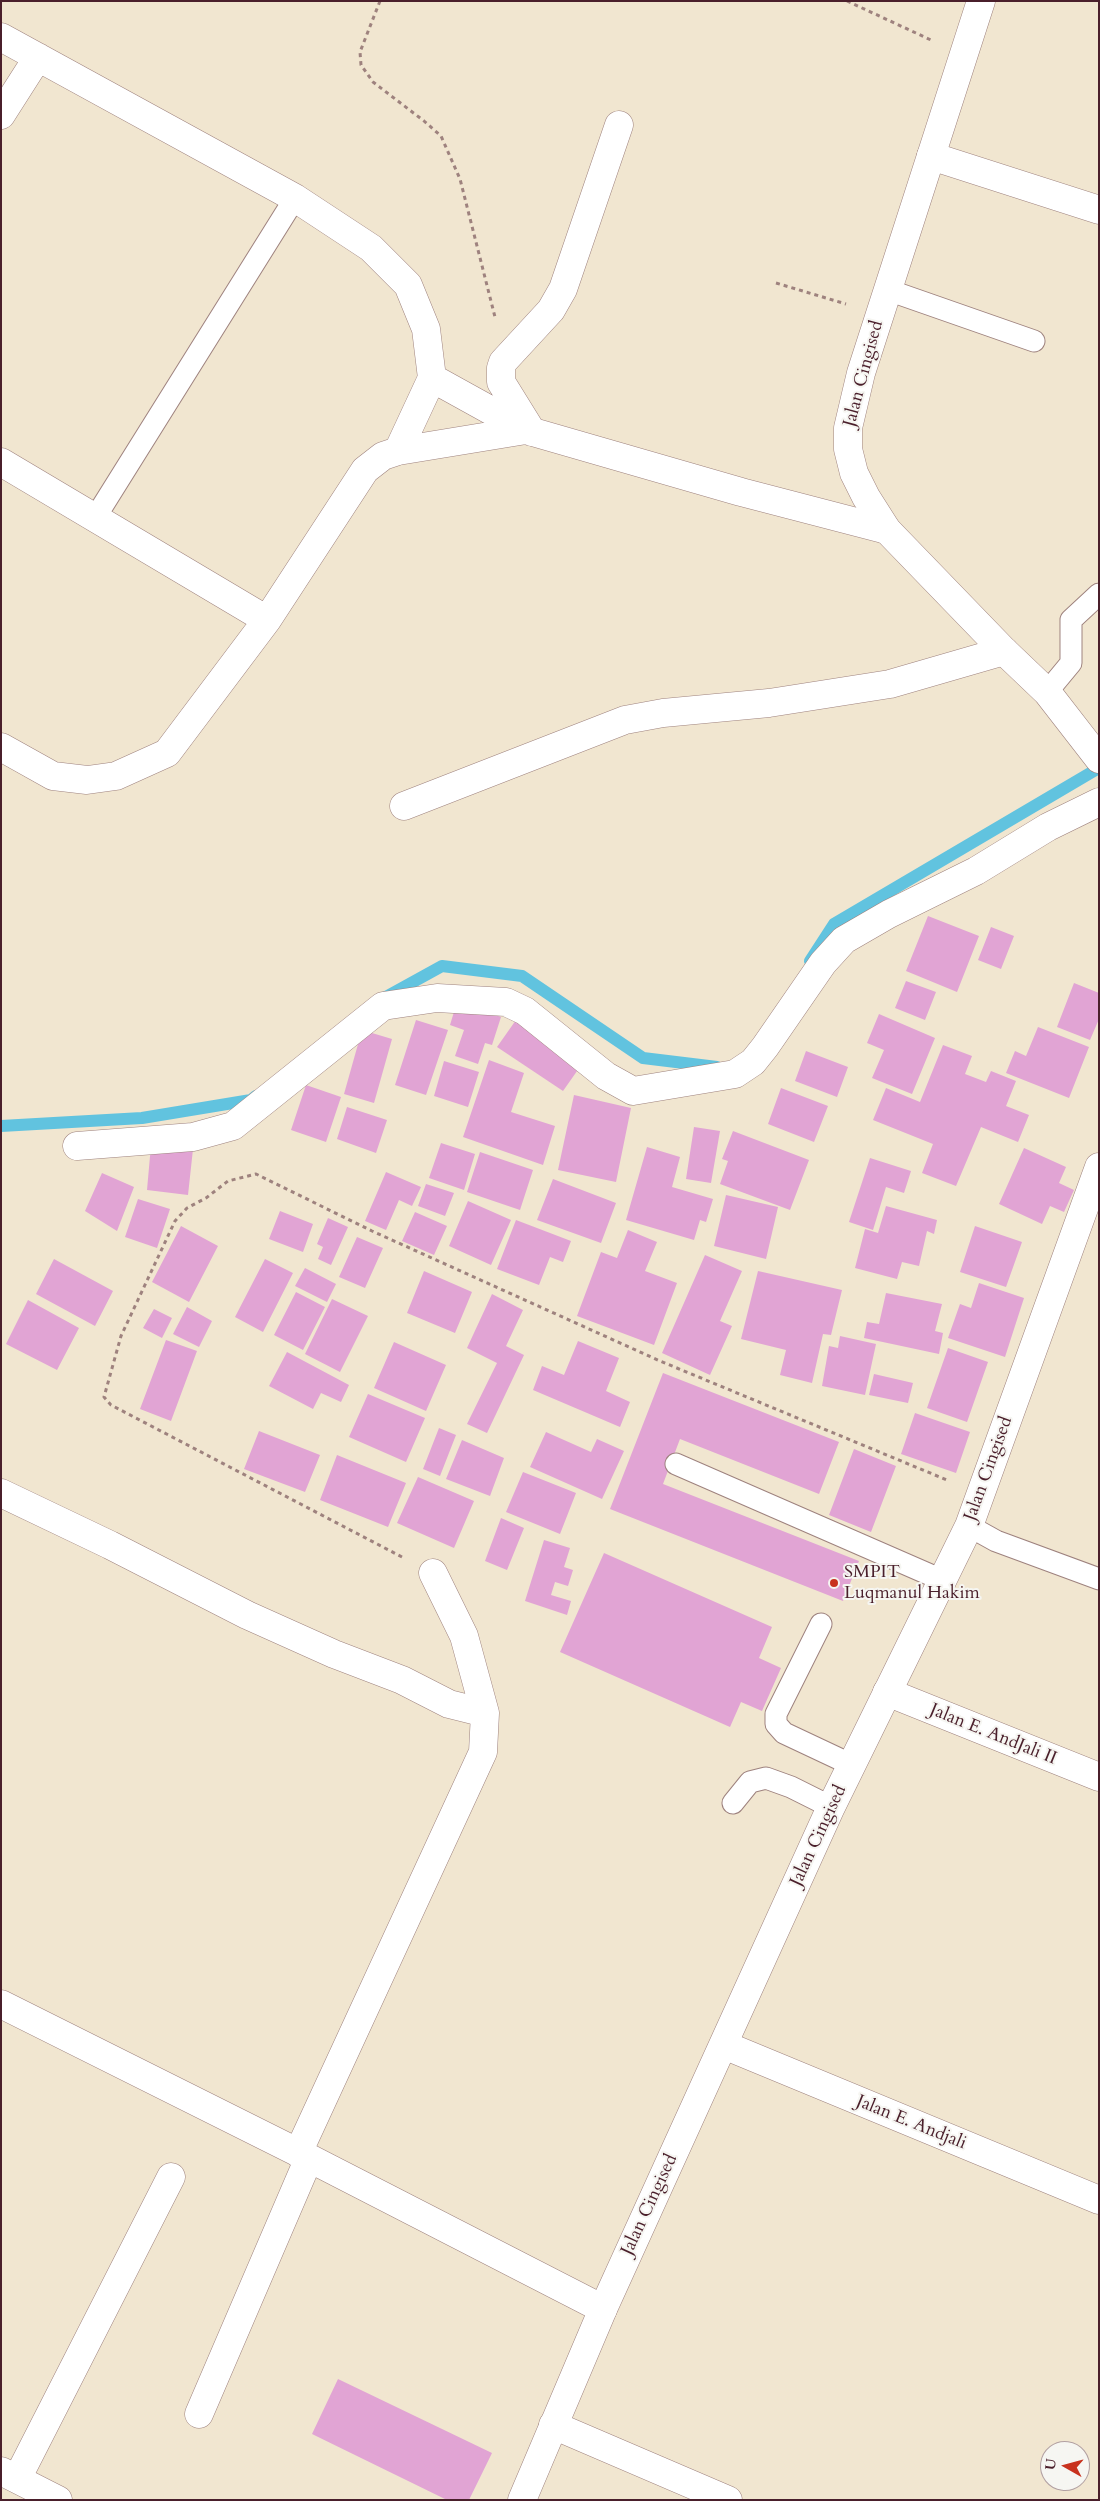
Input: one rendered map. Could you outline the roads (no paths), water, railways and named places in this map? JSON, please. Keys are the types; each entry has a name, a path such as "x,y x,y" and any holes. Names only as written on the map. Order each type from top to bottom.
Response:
{"street":[{"name":"Jalan Cingised","path":"981,1 852,405 848,428 848,449 854,473 866,497 887,530 1004,651 1047,692 1097,757"},
{"path":"1,37 295,198 371,248 408,285 426,329 432,378 398,451"},
{"path":"1,115 38,57"},
{"path":"529,431 500,382 503,362 551,310 563,289 619,125"},
{"path":"931,156 1099,210"},
{"path":"432,378 529,431 741,492 887,530"},
{"path":"1,747 53,776 87,780 116,776 167,753 267,620 365,470 383,456 398,451 529,431"},
{"path":"1,462 267,620"},
{"path":"404,806 625,720 663,713 769,703 890,684 1004,651"},
{"path":"77,1146 193,1137 233,1126 383,1006 436,998 506,1002 525,1011 606,1076 634,1091 735,1074 753,1062 823,963 844,940 889,914 976,871 1048,827 1099,802"},
{"name":"Jalan Cingised","path":"522,2500 603,2309 831,1807 968,1526 1099,1167"},
{"path":"1,1494 110,1545 247,1615 334,1654 402,1680 449,1704 486,1713"},
{"path":"199,2414 303,2155 483,1752 486,1713 464,1636 433,1573"},
{"name":"Jalan E. AndJali II","path":"887,1692 1099,1777"},
{"path":"1,2004 303,2155 603,2309"},
{"name":"Jalan E. Andjali","path":"724,2045 1099,2200"},
{"path":"49,2498 9,2475 171,2178"},
{"path":"553,2425 728,2500"}],"lane":[{"path":"95,518 295,198"},
{"path":"884,302 1034,341"},
{"path":"1047,692 1071,663 1071,620 1099,594"},
{"path":"676,1464 942,1580"},
{"path":"968,1526 996,1541 1099,1579"},
{"path":"821,1624 776,1714 776,1724 784,1733 852,1765"},
{"path":"733,1803 750,1782 766,1778 791,1787 831,1807"}],"waterway":[{"path":"810,961 834,924 1099,768"},
{"path":"384,998 442,966 522,976 643,1058 717,1067"},
{"path":"1,1126 142,1118 251,1100 256,1096"}],"place":[{"name":"SMPIT Luqmanul Hakim","path":"834,1583"}]}
